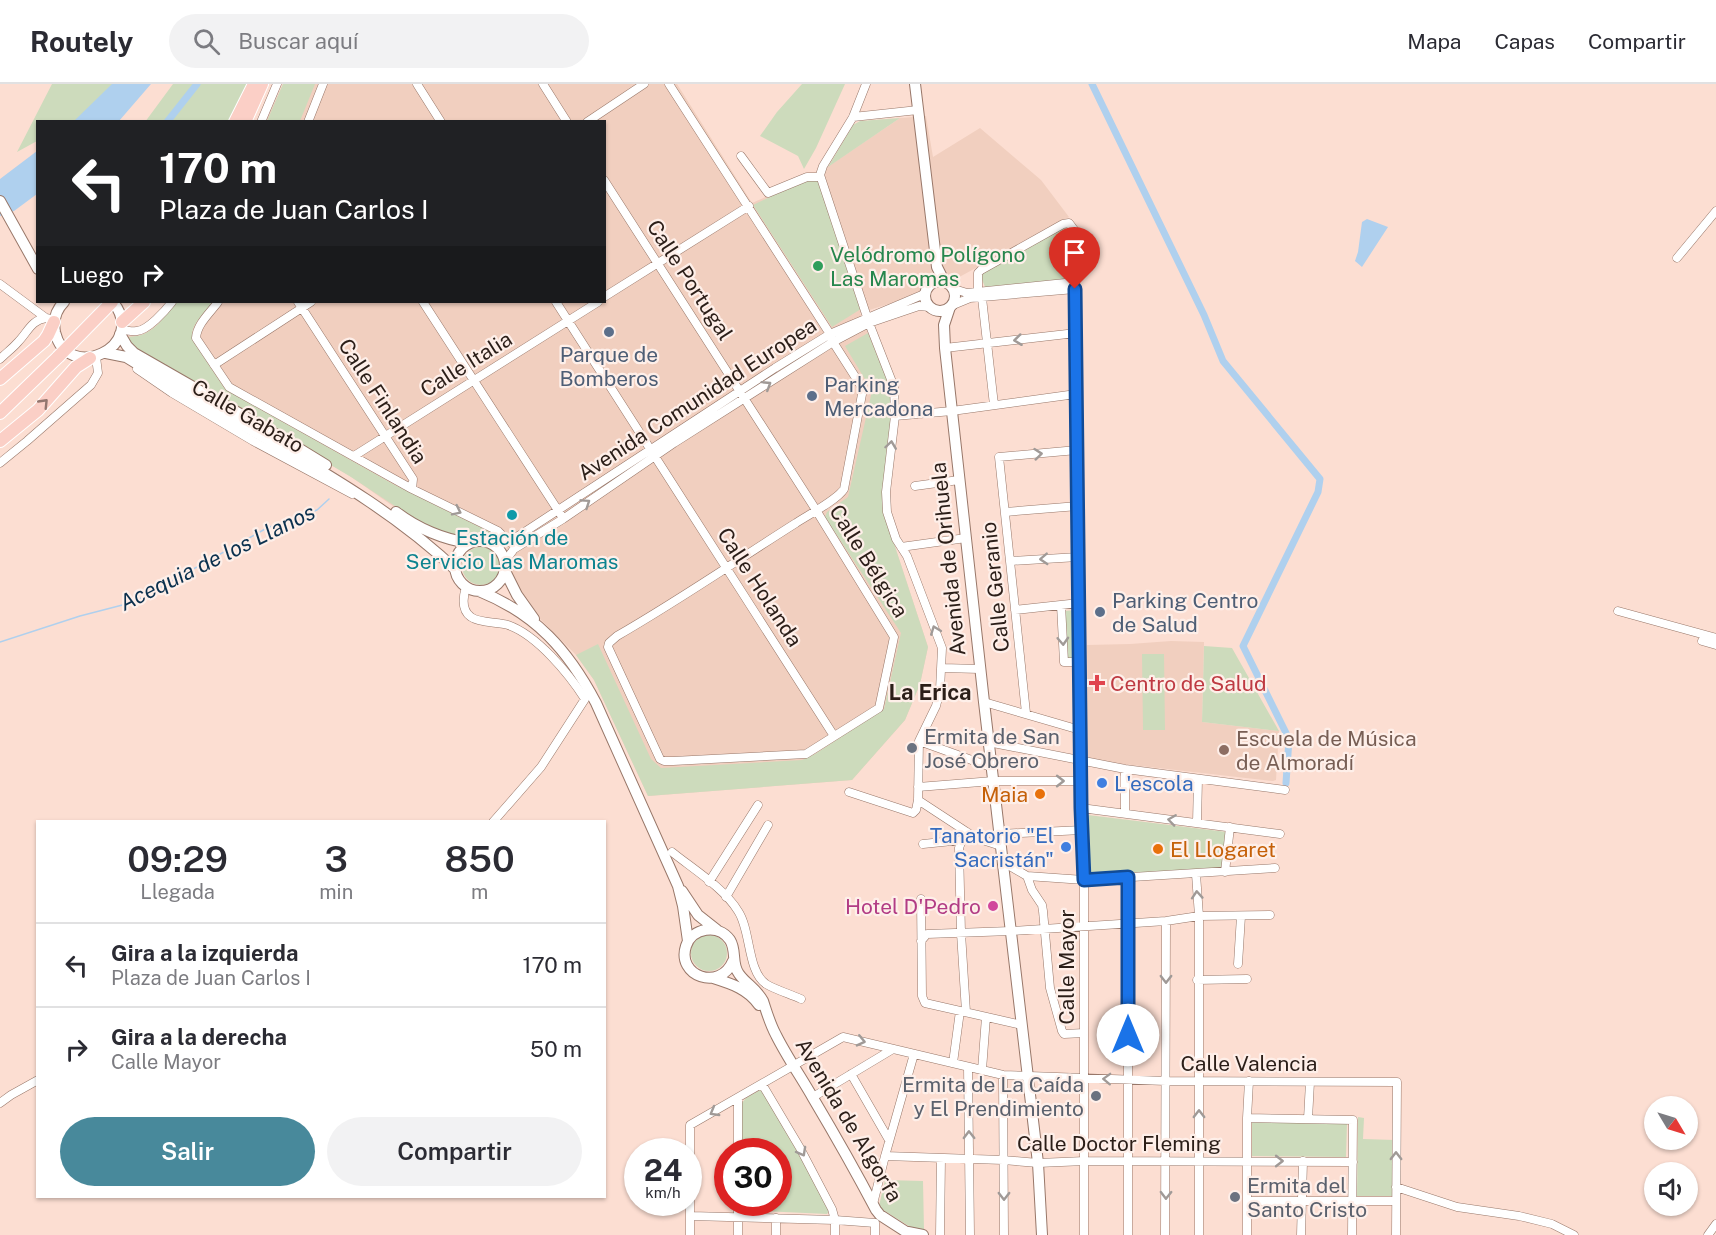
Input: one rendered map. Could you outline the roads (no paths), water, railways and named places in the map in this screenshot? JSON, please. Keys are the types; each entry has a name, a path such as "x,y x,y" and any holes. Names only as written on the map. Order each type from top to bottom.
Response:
{"main road":[{"path":"236,120 254,84"},
{"path":"244,120 260,84"},
{"path":"915,84 937,267 934,285 926,300 933,309 943,311 952,306 956,294 952,285 934,285"},
{"path":"0,201 36,265"},
{"path":"53,303 57,338 74,355 126,357 333,477 367,499 456,570"},
{"path":"0,379 44,341 53,318 63,303"},
{"path":"0,413 112,303"},
{"path":"114,303 120,314 121,328 127,346 134,353 277,435 357,484 406,519 439,535 470,543"},
{"path":"0,441 38,410 76,367 102,356 112,348 121,328 143,303"},
{"name":"Avenida de Orihuela","path":"952,306 944,325 945,348 988,742 1029,1076 1038,1163 1042,1235"},
{"name":"Avenida de Orihuela","path":"933,309 944,325"},
{"path":"544,630 492,596 466,587 459,580 456,570 457,557 464,546 482,541 498,544 517,595 573,663 597,703 678,886 698,915 729,940 733,957 728,970 719,976 713,978 699,976 689,967 685,957 688,941 678,886"},
{"path":"479,591 485,591 500,582 505,566"},
{"path":"688,941 701,931 710,929 718,931"},
{"name":"Avenida de Algorfa","path":"733,957 740,976 760,996 775,1034 873,1204 878,1219 909,1234 923,1235"},
{"name":"Avenida de Algorfa","path":"713,978 734,984 745,991 767,1015"}],"street":[{"path":"262,120 277,84"},
{"path":"309,120 323,84"},
{"path":"417,84 440,120"},
{"path":"543,84 566,120"},
{"path":"590,120 644,84"},
{"path":"669,84 749,206 863,389 844,489 841,494 726,568"},
{"path":"849,792 913,813 916,810 919,741 936,706 942,668 942,648 907,556 896,538 887,512 886,492 895,416 894,387 868,320 820,177 820,170 853,117 866,84"},
{"path":"853,117 918,110"},
{"path":"741,156 768,193 807,177 820,177"},
{"name":"Calle Portugal","path":"606,183 745,399"},
{"path":"606,296 749,206"},
{"path":"1677,258 1716,211"},
{"name":"Calle Mayor","path":"980,295 978,273 981,270 1063,224 1069,223 1075,231 1081,808 1084,880 1084,1235"},
{"path":"0,285 53,318"},
{"name":"Avenida Comunidad Europea","path":"498,544 516,538 559,511 650,449 830,334 868,320 922,295 934,285"},
{"path":"954,289 966,294 980,295 1075,285"},
{"path":"952,306 980,295"},
{"path":"980,295 994,405"},
{"path":"121,328 137,331 146,328 171,303"},
{"path":"217,303 199,326 196,338 229,387 412,489"},
{"path":"424,303 563,519"},
{"name":"Calle Holanda","path":"557,303 834,736"},
{"name":"Calle Italia","path":"354,456 596,303"},
{"path":"214,365 300,304"},
{"name":"Calle Finlandia","path":"300,304 413,479 412,489 498,531 501,536 498,544"},
{"name":"Avenida Comunidad Europea","path":"505,566 514,549 868,320 919,306 933,309"},
{"path":"0,359 38,319 53,318"},
{"path":"945,348 1076,333"},
{"path":"0,463 91,385 98,373 102,356"},
{"path":"895,416 952,411 1076,394"},
{"name":"Calle Bélgica","path":"726,568 609,643 610,651 660,759 664,761 806,754 879,708 894,637 745,399"},
{"name":"Calle Geranio","path":"1026,713 999,458 1077,450"},
{"path":"915,486 959,480"},
{"path":"1005,512 1078,506"},
{"path":"901,547 966,538"},
{"path":"1010,561 1078,557"},
{"path":"466,587 464,606 471,617 506,624 523,633 548,653 585,699 541,766 495,820"},
{"path":"1015,610 1079,603"},
{"path":"1061,605 1064,662 1080,662"},
{"path":"1618,611 1716,638"},
{"path":"1701,641 1716,645"},
{"path":"942,668 980,669"},
{"path":"984,702 1080,730"},
{"path":"919,741 991,767"},
{"path":"988,742 1125,769 1285,790"},
{"path":"1125,769 1125,813"},
{"path":"1197,823 1198,779"},
{"path":"918,787 993,781 1081,781"},
{"path":"918,800 976,838 1001,846"},
{"path":"709,882 758,805"},
{"path":"1081,808 1280,834"},
{"path":"726,897 768,825"},
{"path":"1225,872 1230,827"},
{"path":"1000,834 1082,831"},
{"path":"953,1063 963,1012 959,849 967,832"},
{"path":"923,844 962,840"},
{"path":"672,852 726,897 741,915 761,979 801,999"},
{"path":"1003,862 1027,876 1084,880 1275,868"},
{"path":"1196,874 1199,916 1197,980 1199,1235"},
{"path":"1027,876 1042,906 1050,988 1062,1031 1064,1034 1084,1033"},
{"path":"1128,877 1128,1235"},
{"path":"921,898 921,996 925,1003 1022,1025"},
{"path":"921,941 927,934 1166,921 1199,916 1270,915"},
{"path":"1238,964 1241,916"},
{"path":"1165,1235 1166,921"},
{"path":"729,940 740,943 747,937"},
{"path":"733,957 743,947 750,949"},
{"path":"1197,980 1247,979"},
{"path":"982,1070 986,1017"},
{"name":"Calle Valencia","path":"690,1138 690,1125 843,1037 1003,1075 1166,1081 1397,1082 1396,1187"},
{"path":"813,1097 893,1049"},
{"path":"873,1204 914,1054"},
{"path":"968,1067 970,1235"},
{"path":"851,1074 889,1140"},
{"path":"1003,1075 1004,1235"},
{"path":"0,1103 36,1081"},
{"path":"1247,1235 1249,1082"},
{"path":"1308,1119 1310,1082"},
{"path":"762,1084 806,1158 832,1209 835,1235"},
{"path":"738,1098 738,1138"},
{"path":"1247,1118 1353,1120 1352,1235"},
{"name":"Calle Doctor Fleming","path":"885,1156 1038,1163 1085,1161 1353,1162"},
{"path":"940,1235 941,1158"},
{"path":"1301,1235 1303,1161"},
{"path":"1396,1235 1396,1187 1457,1207 1519,1216 1552,1224 1574,1235"},
{"path":"1247,1201 1396,1201"},
{"path":"690,1235 690,1216 878,1219 875,1235"},
{"path":"738,1217 738,1235"},
{"path":"776,1218 776,1235"},
{"path":"1708,1235 1716,1224"}],"water":[{"path":"112,84 151,84 120,120 75,120"},
{"path":"36,152 36,195 14,211 0,216 0,179"},
{"path":"1367,219 1388,227 1362,267 1355,261 1362,222"}],"waterway":[{"path":"169,120 197,84"},
{"path":"1092,84 1204,315 1223,361 1320,479 1318,492 1243,646 1289,739 1286,783"},
{"name":"Acequia de los Llanos","path":"0,642 80,616 134,602 267,528 317,510 329,499"}],"place":[{"name":"Velódromo Polígono Las Maromas","path":"818,266"},
{"name":"Parque de Bomberos","path":"609,332"},
{"name":"Parking Mercadona","path":"812,396"},
{"name":"Estación de Servicio Las Maromas","path":"512,515"},
{"name":"Parking Centro de Salud","path":"1100,612"},
{"name":"Centro de Salud","path":"1097,683"},
{"name":"Ermita de San José Obrero","path":"912,748"},
{"name":"Escuela de Música de Almoradí","path":"1224,750"},
{"name":"L'escola","path":"1102,783"},
{"name":"Maia","path":"1040,794"},
{"name":"Tanatorio \"El Sacristán\"","path":"1066,847"},
{"name":"El Llogaret","path":"1158,849"},
{"name":"Hotel D'Pedro","path":"993,906"},
{"name":"Ermita de La Caída y El Prendimiento","path":"1096,1096"},
{"name":"Ermita del Santo Cristo","path":"1235,1197"}],"district":[{"name":"La Erica","path":"930,692"}]}
